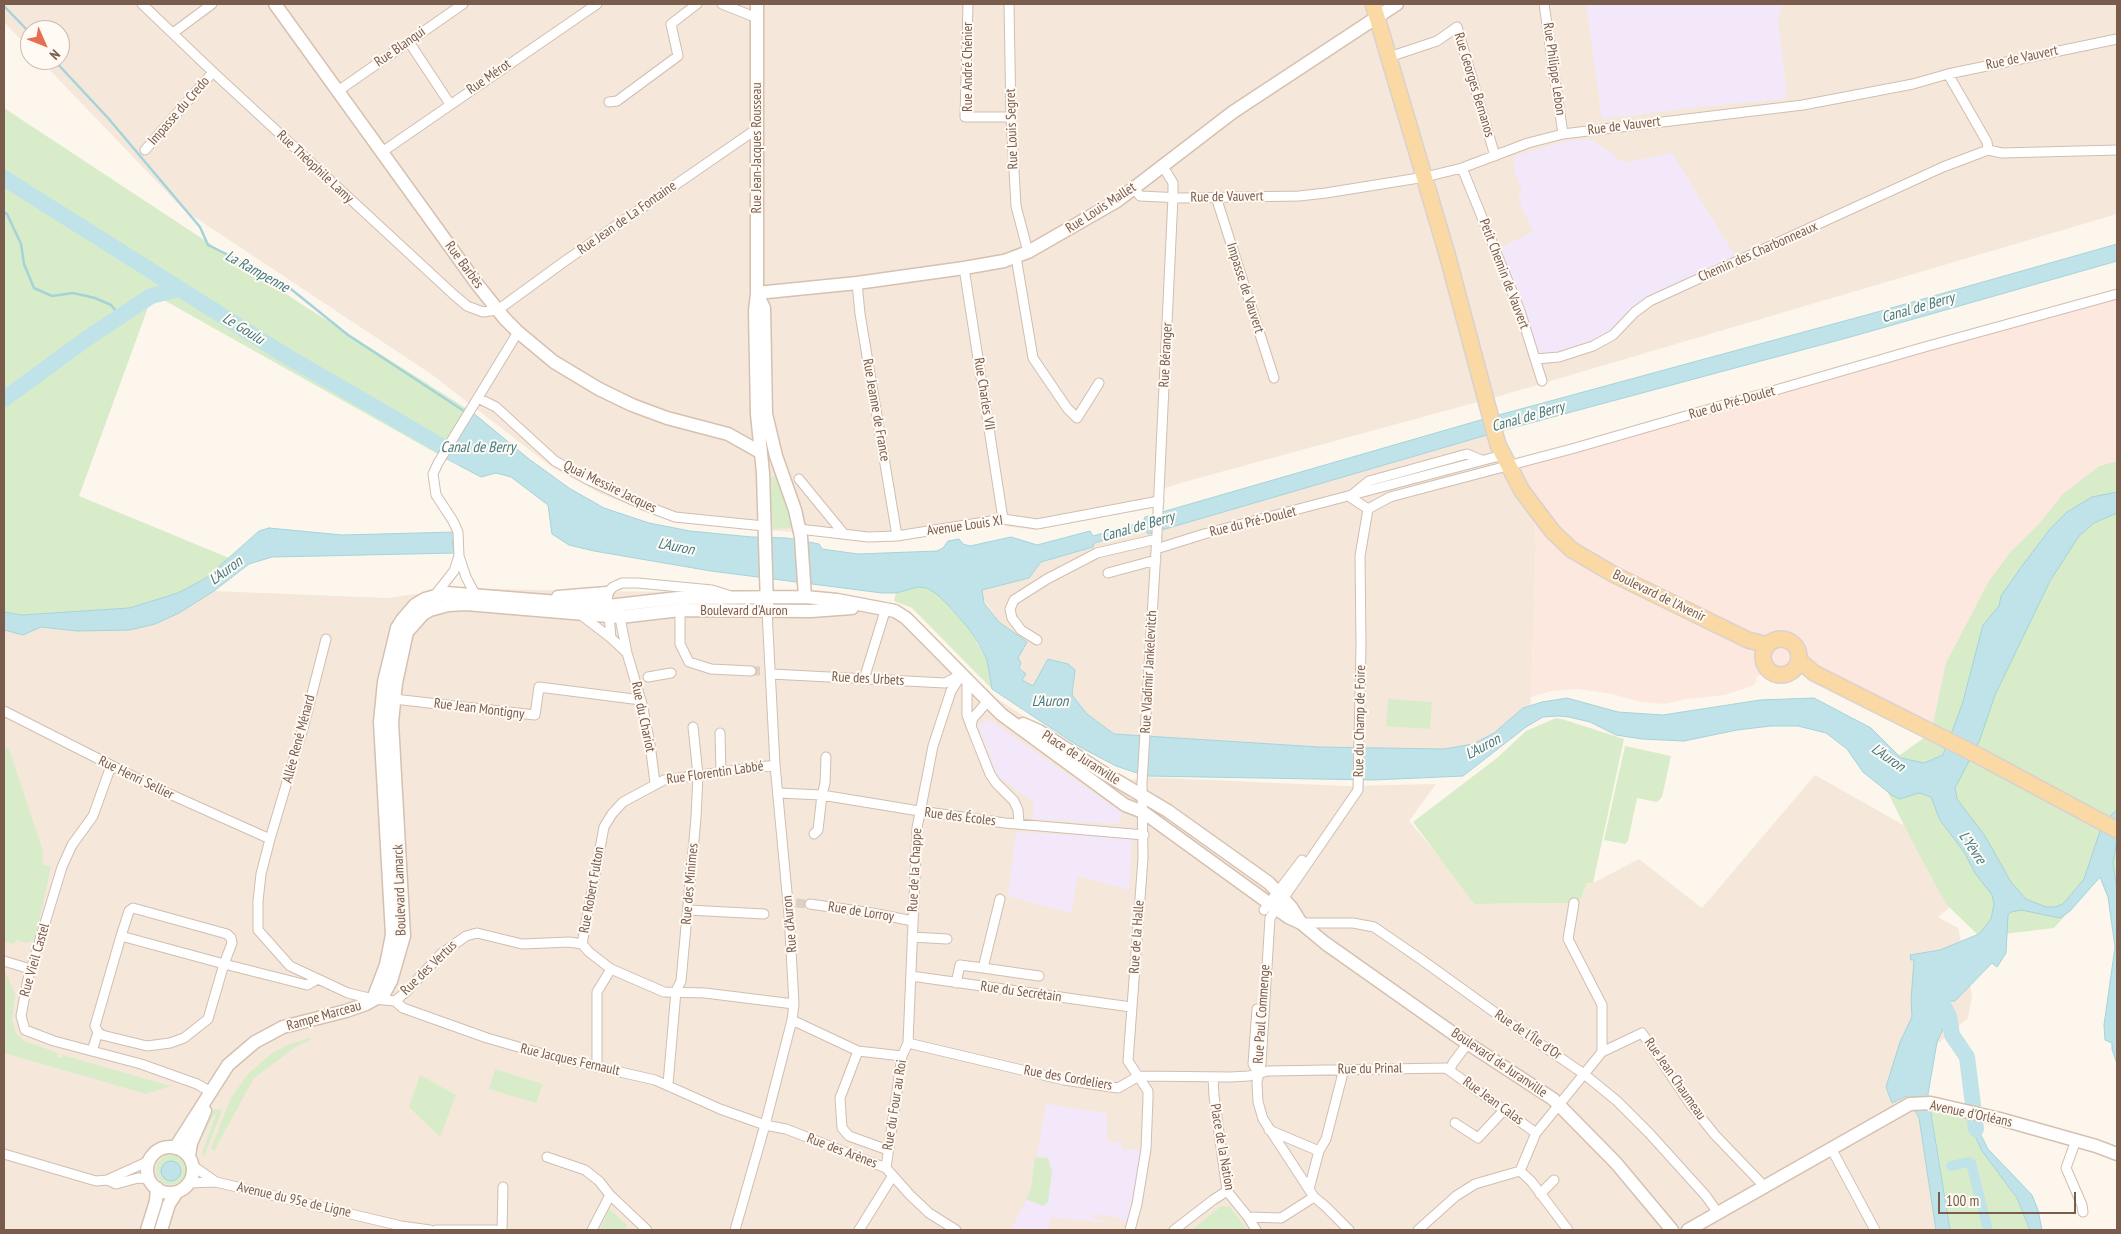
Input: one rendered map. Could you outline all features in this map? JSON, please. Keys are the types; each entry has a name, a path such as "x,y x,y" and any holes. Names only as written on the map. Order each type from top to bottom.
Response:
{"main road":[{"name":"Rue Barbès","path":"275,4 497,310 518,332 554,362 587,383 632,405 667,418 728,434 756,437"},
{"name":"Rue Jean-Jacques Rousseau","path":"756,4 758,128 757,293 755,311 756,437 763,473 766,582 770,607"},
{"name":"Rue Louis Mallet","path":"757,293 857,283 964,268 1004,261 1022,254 1072,228 1134,188 1233,112 1375,10 1397,4"},
{"name":"Boulevard de l'Avenir","path":"1375,10 1455,283 1487,410 1503,455 1522,491 1535,510 1572,550 1613,574 1766,650"},
{"name":"Rue Jean-Jacques Rousseau","path":"756,437 768,451 781,472 795,510 800,533 805,597"},
{"name":"Rue Jean-Jacques Rousseau","path":"756,437 781,472"},
{"path":"763,473 771,470 781,472"},
{"name":"Boulevard Lamarck","path":"373,999 386,965 392,935 380,722 384,682 397,628 415,605 436,595 446,593 612,608"},
{"name":"Boulevard d'Auron","path":"612,608 678,598 736,598 770,607 805,597 886,608 906,618 1000,714"},
{"name":"Boulevard Lamarck","path":"373,999 384,994 388,988 404,936 392,722 394,699 407,632 416,620 430,610 448,605 466,604 581,615 612,608"},
{"name":"Boulevard d'Auron","path":"612,608 680,610 770,607 811,611 869,606"},
{"path":"1778,639 1791,642 1798,650 1796,665 1782,674 1772,672 1765,663 1766,650 1778,639"},
{"path":"1796,665 1981,757 2117,830"},
{"name":"Place de Juranville","path":"1000,714 1040,731 1142,789 1168,811 1269,883 1272,903"},
{"name":"Place de Juranville","path":"1000,714 1125,805 1272,903"},
{"name":"Boulevard de Juranville","path":"1272,903 1301,923 1325,943 1558,1105 1616,1163 1672,1230"},
{"name":"Rampe Marceau","path":"175,1148 182,1139 197,1110 233,1059 255,1042 283,1027 346,1011 366,1004 373,999"},
{"name":"Rampe Marceau","path":"191,1161 191,1143 211,1092"},
{"name":"Avenue d'Orléans","path":"1688,1230 1910,1104 1931,1103 1973,1113 2076,1140 2117,1154"},
{"path":"147,1230 156,1201 153,1183 148,1173 149,1161 163,1148 175,1148 191,1161 191,1178 188,1184 176,1192 169,1204 161,1230"},
{"path":"153,1183 163,1191 176,1192"}],"street":[{"name":"Rue Théophile Lamy","path":"142,4 467,306 483,312 497,310"},
{"path":"172,32 212,4"},
{"name":"Rue Blanqui","path":"338,91 463,4"},
{"name":"Rue Mérot","path":"382,152 597,4"},
{"path":"609,102 618,101 678,56 671,24 697,4"},
{"path":"722,4 757,18"},
{"name":"Rue André Chénier","path":"968,4 965,117 1011,118"},
{"name":"Rue Louis Segret","path":"1009,4 1011,118 1016,206 1033,358 1067,408 1077,418 1099,382"},
{"name":"Rue Philippe Lebon","path":"1544,4 1563,134"},
{"name":"Rue Georges Bernanos","path":"1389,57 1436,41 1458,27 1495,156"},
{"name":"Rue de Vauvert","path":"1134,188 1140,196 1216,198 1299,196 1424,177 1462,168 1563,134 1803,105 1913,84 1948,74 2117,39"},
{"path":"409,42 450,104"},
{"name":"Impasse du Credo","path":"145,150 213,72"},
{"path":"1948,74 1987,142 1988,150"},
{"name":"Rue Jean de La Fontaine","path":"497,310 758,128"},
{"name":"Chemin des Charbonneaux","path":"1535,359 1559,358 1593,346 1613,335 1635,312 1650,301 1943,167 1988,150 2002,153 2117,150"},
{"name":"Rue Béranger","path":"1156,549 1173,197 1173,183 1162,165"},
{"name":"Petit Chemin de Vauvert","path":"1462,168 1520,311 1542,382"},
{"name":"Impasse de Vauvert","path":"1216,198 1274,378"},
{"name":"Rue Charles VII","path":"964,268 1004,520"},
{"name":"Rue Jeanne de France","path":"857,283 860,314 897,536"},
{"name":"Rue du Pré-Doulet","path":"1156,549 1204,534 1350,497 1369,481 1467,454 1481,460 1503,455 1575,448 1921,348 2117,294"},
{"path":"476,596 466,577 459,554 458,532 453,520 436,495 433,474 438,462 518,332"},
{"name":"Quai Messire Jacques","path":"478,398 496,407 555,461 589,480 641,504 676,517 764,530"},
{"name":"Rue du Pré-Doulet","path":"1368,509 1390,497 1503,455"},
{"path":"799,479 844,534"},
{"path":"1350,497 1368,509"},
{"name":"Avenue Louis XI","path":"800,533 844,534 868,537 897,536 1004,520 1037,524 1158,501"},
{"name":"Rue du Champ de Foire","path":"1272,903 1357,789 1361,646 1360,556 1368,509"},
{"path":"1037,640 1021,630 1012,618 1010,609 1014,600 1048,579 1097,553 1157,537"},
{"name":"Rue Vladimir Jankelevitch","path":"1142,789 1156,549"},
{"path":"436,595 454,571 459,554"},
{"path":"1108,573 1156,560"},
{"name":"Boulevard d'Auron","path":"612,608 613,587 622,583 712,590 736,598"},
{"name":"Rue d'Auron","path":"735,1230 765,1125 792,1020 794,1004 792,903 775,765 768,672 770,607"},
{"path":"611,638 612,608"},
{"name":"Rue du Chariot","path":"612,608 627,652 641,678 641,700 650,744 655,783"},
{"path":"864,679 886,608"},
{"path":"680,610 680,644 689,662 711,669 751,671"},
{"path":"581,615 627,652"},
{"name":"Allée René Ménard","path":"318,980 290,966 258,930 258,901 261,877 270,839 304,725 326,639"},
{"name":"Rue des Urbets","path":"768,672 945,683 965,677"},
{"path":"641,678 671,673"},
{"path":"965,677 967,714 971,726 990,774 996,784 1014,801 1019,824"},
{"name":"Rue de la Chappe","path":"908,1043 914,860 919,811 933,746 951,691 965,677"},
{"name":"Rue Jean Montigny","path":"394,699 535,715 539,687 641,700"},
{"path":"971,726 973,718 988,701"},
{"name":"Rue Henri Sellier","path":"4,711 111,766 270,839"},
{"name":"Rue du Champ de Foire","path":"1356,719 1358,741"},
{"name":"Rue des Minimes","path":"668,1084 676,991 682,981 698,775 693,727"},
{"path":"720,733 721,772"},
{"path":"814,834 818,830 825,783 826,757"},
{"name":"Rue Florentin Labbé","path":"655,783 664,780 775,765"},
{"name":"Rue Vieil Castel","path":"111,766 93,816 66,857 30,969 21,1016 25,1030 54,1041 141,1064 198,1084 211,1092"},
{"name":"Rue Robert Fulton","path":"655,783 623,802 604,827 582,944 589,952 611,968 664,992 712,993 794,1004"},
{"name":"Rue de la Halle","path":"1130,1230 1137,1204 1146,1149 1148,1091 1128,1060 1144,835 1142,789"},
{"name":"Rue des Écoles","path":"778,793 822,795 919,811 1019,824 1132,832 1144,835"},
{"path":"982,968 1000,899"},
{"name":"Rue Paul Commenge","path":"1258,1072 1261,1064 1272,903"},
{"path":"1574,903 1568,939 1602,1005 1602,1052"},
{"name":"Rue de Lorroy","path":"810,904 913,921"},
{"path":"133,908 227,934 231,938 232,943 224,964 208,1019 184,1038 170,1043 147,1046 102,1035 98,1032 95,1026 121,936 129,912 133,908"},
{"path":"688,910 764,914"},
{"name":"Rue de l'Île d'Or","path":"1301,923 1353,923 1374,927 1584,1074 1649,1133 1706,1196 1718,1213"},
{"name":"Rue des Vertus","path":"395,1001 406,992 441,954 466,936 477,934 522,944 569,942 582,944"},
{"path":"121,936 307,985 318,980"},
{"path":"912,937 947,939"},
{"path":"4,961 30,969"},
{"path":"956,983 960,965 1038,976"},
{"path":"597,1066 597,992 611,968"},
{"name":"Rue du Secrétain","path":"911,976 1132,1007"},
{"name":"Rue Jacques Fernault","path":"318,980 348,993 373,999 395,1001 403,1008 488,1038 550,1056 668,1084 676,1090 720,1109 765,1125"},
{"path":"792,1020 858,1051 902,1056"},
{"path":"92,1051 98,1032"},
{"name":"Rue Jean Chaumeau","path":"1520,1171 1536,1133 1602,1052 1642,1033 1691,1106 1715,1135 1766,1185"},
{"name":"Rue du Four au Roi","path":"886,1168 902,1056 908,1043"},
{"name":"Rue des Cordeliers","path":"908,1043 1064,1080 1118,1088 1139,1076"},
{"path":"1450,1069 1452,1063 1468,1043"},
{"path":"858,1051 840,1098 842,1128 849,1136 888,1150"},
{"path":"1309,1189 1319,1152 1326,1139 1344,1069"},
{"name":"Rue du Prinal","path":"1258,1072 1344,1069 1450,1069"},
{"name":"Rue Jean Calas","path":"1450,1069 1536,1133"},
{"path":"1139,1076 1213,1078 1249,1076 1258,1072 1258,1102 1263,1119 1269,1130 1314,1197 1349,1230"},
{"name":"Place de la Nation","path":"1213,1078 1227,1191 1256,1230"},
{"path":"1455,1123 1478,1138 1505,1109"},
{"name":"Rue des Arènes","path":"765,1125 786,1129 886,1168 892,1177 929,1213 956,1230"},
{"path":"1269,1130 1319,1152"},
{"path":"2076,1140 2066,1168 2082,1205 2083,1212"},
{"path":"1831,1148 1876,1230"},
{"path":"4,1154 83,1178 107,1180 116,1184 138,1178 153,1183"},
{"path":"547,1157 585,1170 600,1181 610,1195 646,1230"},
{"path":"107,1180 149,1161"},
{"name":"Avenue du 95e de Ligne","path":"191,1161 216,1182"},
{"path":"1418,1230 1456,1196 1475,1184 1520,1171 1568,1230"},
{"path":"859,1230 892,1177"},
{"path":"1540,1194 1554,1180"},
{"name":"Avenue du 95e de Ligne","path":"188,1184 216,1182 401,1226 430,1230"},
{"path":"502,1230 503,1188"},
{"path":"1174,1230 1227,1191"},
{"path":"592,1230 610,1195"},
{"path":"1248,1217 1281,1218 1314,1197"},
{"path":"436,1230 495,1230"}],"shaded area":[{"path":"4,4 2117,4 2117,214 1503,395 1184,482 1162,489 1161,504 1035,530 1003,526 899,540 738,528 676,522 601,494 553,468 431,374 184,210 50,70 70,70 70,20 20,20 20,39 4,22"},
{"path":"1586,4 1783,4 1778,18 1787,94 1784,95 1787,99 1707,106 1602,119"},
{"path":"1589,139 1614,154 1617,160 1629,162 1672,153 1737,259 1673,288 1604,339 1546,357 1535,351 1498,249 1533,232 1518,198 1522,191 1514,170 1515,156 1565,141"},
{"path":"2117,292 2117,461 2099,466 2011,551 1931,733 1815,674 1793,670 1782,674 1769,670 1756,677 1757,681 1752,686 1725,695 1687,699 1664,704 1641,702 1612,694 1578,689 1552,691 1531,697 1536,547 1535,510 1508,465"},
{"path":"1497,432 1535,510 1536,547 1531,697 1530,706 1523,708 1494,733 1473,744 1444,749 1319,747 1114,734 1087,714 1072,695 1074,688 1068,664 1048,659 1033,687 1022,680 1026,674 1019,667 1010,630 999,622 982,597 982,590 1029,578 1041,562 1092,547 1093,543 1145,528 1148,534"},
{"path":"457,588 834,593 907,610 984,690 1045,730 1131,780 1143,777 1346,786 1436,784 1409,821 1443,861 1474,904 1579,903 1587,883 1593,883 1639,859 1702,908 1815,775 1960,857 1976,886 1938,917 1958,928 1972,995 1968,1018 1887,1087 1892,1103 1907,1096 1919,1119 1936,1230 4,1230 4,630 23,635 41,627 77,631 179,613 214,591 387,598"},
{"path":"990,720 1121,812 1120,824 1032,819 1034,803 997,775 978,725"},
{"path":"1016,832 1132,838 1129,890 1078,876 1071,913 1008,896"},
{"path":"1046,1104 1107,1113 1107,1141 1122,1142 1121,1149 1141,1150 1128,1222 1120,1221 1121,1218 1094,1214 1094,1219 1104,1220 1103,1222 1051,1218 1048,1228 1052,1230 1011,1230 1031,1189"}],"green space":[{"path":"4,108 306,307 472,412 443,457 153,294 79,496 229,558 206,578 178,593 129,608 22,615 4,612"},
{"path":"2117,461 2117,891 2113,863 2054,928 1980,937 1946,904 1877,771 1931,733 1946,663 1989,581 2011,551 2038,525 2063,494 2099,466"},
{"path":"776,476 794,528 773,529 769,484 771,477"},
{"path":"918,587 926,588 938,594 969,629 987,660 992,689 912,608 894,601 896,593"},
{"path":"1388,699 1432,702 1430,729 1386,726"},
{"path":"1556,718 1624,739 1593,883 1587,883 1579,903 1474,904 1413,822 1497,758 1526,731"},
{"path":"4,746 9,749 43,851 42,860 44,865 51,867 35,939 27,943 17,940 13,944 4,941"},
{"path":"1625,746 1671,756 1662,797 1657,802 1637,798 1628,841 1625,844 1604,840"},
{"path":"5,971 15,994 12,1020 16,1033 24,1041 58,1053 57,1057 62,1058 63,1055 171,1086 146,1094 4,1053"},
{"path":"309,1038 310,1040 294,1048 254,1078 214,1151 211,1148 231,1098 248,1074 272,1053 290,1044"},
{"path":"495,1069 543,1084 536,1103 489,1089"},
{"path":"420,1075 456,1095 440,1137 409,1107"},
{"path":"1931,1108 1967,1118 1982,1151 2017,1198 2030,1230 1950,1230"},
{"path":"215,1109 222,1110 204,1157 202,1153 216,1114 213,1116 198,1146 195,1143 210,1113"},
{"path":"171,1155 182,1159 186,1170 182,1181 171,1185 160,1181 156,1170 160,1159"},
{"path":"1035,1157 1048,1158 1052,1172 1048,1202 1043,1206 1026,1199 1031,1189"},
{"path":"1221,1206 1230,1207 1247,1230 1192,1230"},
{"path":"609,1209 627,1225 625,1230 600,1230"}],"water":[{"path":"2117,244 2117,261 1854,336 1497,432 1148,534 1145,528 1094,543 1093,547 1041,562 1029,578 982,590 984,603 999,622 1027,642 1018,658 1021,663 1020,669 1026,674 1022,680 1033,686 1048,659 1068,664 1075,670 1072,695 1087,714 1114,734 1319,747 1444,749 1473,744 1494,733 1523,708 1542,702 1567,698 1618,712 1663,715 1760,700 1814,698 1871,728 1901,758 1924,763 1943,755 1962,705 1983,625 1999,606 2001,596 2022,566 2050,529 2067,512 2092,497 2117,492 2117,513 2094,523 2079,536 2050,581 1995,695 1979,742 1955,788 1957,799 1985,836 2011,882 2026,899 2046,907 2055,907 2063,904 2084,879 2103,822 2117,810 2117,841 2113,863 2117,891 2117,1064 2112,1043 2105,1040 2104,1025 2115,947 2108,897 2100,877 2070,911 2060,918 2021,910 2011,912 2008,915 2006,953 1997,967 1992,963 1955,1001 1948,1001 1949,1016 1937,1042 1928,1094 1950,1230 1936,1230 1919,1118 1907,1096 1892,1103 1886,1087 1900,1042 1912,1017 1911,1000 1914,960 1911,960 1910,955 1940,950 1979,934 1991,919 1994,904 1992,895 1940,820 1931,797 1919,793 1900,799 1893,796 1863,772 1847,749 1826,733 1798,726 1771,726 1737,730 1684,741 1642,739 1616,735 1590,722 1558,716 1543,717 1526,727 1463,776 1373,780 1146,776 1116,766 1078,746 992,689 987,660 979,644 949,606 938,595 927,588 918,587 896,593 882,593 711,571 569,545 552,534 548,505 511,477 496,473 481,477 443,457 472,412 529,459 569,488 604,508 649,523 690,531 752,537 787,538 819,544 822,549 858,554 937,551 943,548 948,541 959,539 963,544 970,546 1011,537 1037,545 1090,531 1093,536 1143,522 1145,517 1484,419 1870,314"},
{"name":"L'Auron","path":"269,528 342,535 456,532 452,542 455,553 272,557 249,564 214,591 179,613 155,624 130,630 77,631 41,627 23,635 4,630 4,612 22,615 129,608 178,593 206,578 259,531"},
{"path":"1967,1118 1979,1122 1980,1133 1988,1149 2032,1195 2038,1210 2042,1230 2030,1230 2017,1198 1982,1151"},
{"path":"171,1161 178,1164 181,1171 178,1178 171,1181 164,1178 161,1171 164,1164"}],"waterway":[{"name":"La Rampenne","path":"4,6 20,23"},
{"name":"La Rampenne","path":"63,70 108,118 200,227 208,245 281,281 348,335 467,413"},
{"name":"Le Goulu","path":"4,178 283,354 460,457"},
{"path":"4,212 7,214 21,244 24,264 34,288 52,296 73,293 95,298 111,305 120,316"},
{"path":"4,399 89,337 151,296 179,289"},
{"path":"1939,998 1949,1016 1952,1035 1967,1057 1976,1129"},
{"path":"1951,1166 1971,1163 1988,1230"}],"tunnel":[{"path":"751,671 763,671"},
{"path":"796,903 810,904"}],"water label":[{"name":"Canal de Berry","path":"1918,308"},
{"name":"Canal de Berry","path":"1528,417"},
{"name":"Canal de Berry","path":"478,448"},
{"name":"Canal de Berry","path":"1138,527"},
{"name":"L'Yèvre","path":"1972,848"}]}
